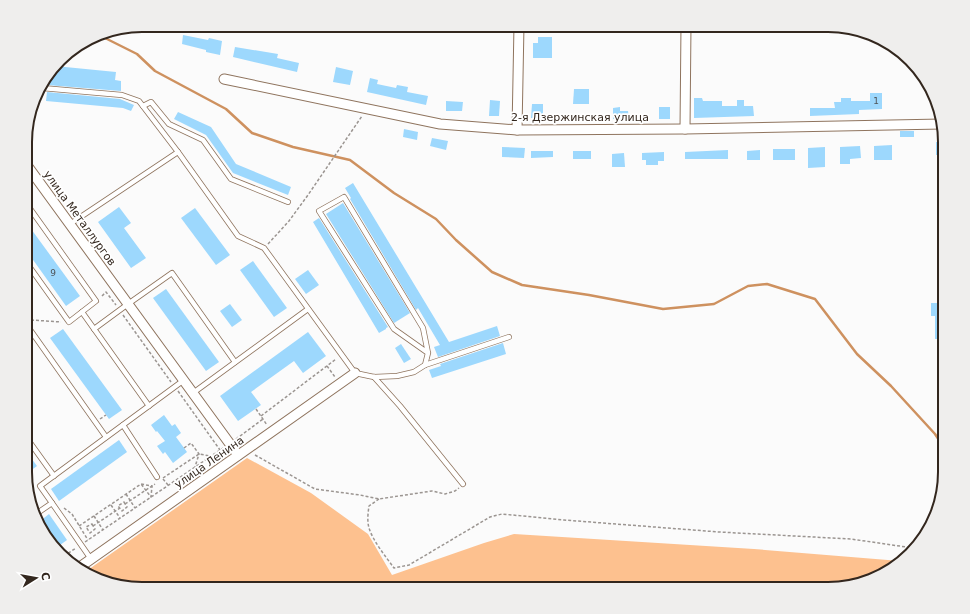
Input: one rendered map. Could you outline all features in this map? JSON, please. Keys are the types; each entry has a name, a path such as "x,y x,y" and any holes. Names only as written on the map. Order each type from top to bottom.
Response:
{"street":[{"path":"518,130 519,32"},
{"path":"684,129 686,32"},
{"name":"2-я Дзержинская улица","path":"224,79 440,124 518,130 684,129 936,124"},
{"name":"улица Металлургов","path":"32,172 230,443 242,453"},
{"name":"улица Ленина","path":"84,565 355,373"}],"lane":[{"path":"46,88 122,95 139,101 178,152 238,236 264,248 355,373 374,377 396,376 414,372 425,364 508,337"},
{"path":"143,106 150,102 169,124 204,140 231,179 288,202"},
{"path":"70,224 178,152"},
{"path":"425,364 428,353 423,328 344,197 319,211 394,329 428,353"},
{"path":"32,211 96,301 69,322 32,270"},
{"path":"94,330 119,310 172,273 236,362"},
{"path":"194,394 308,309"},
{"path":"82,312 149,406"},
{"path":"32,332 106,437"},
{"path":"374,377 400,406 463,484"},
{"path":"91,560 40,486 184,380"},
{"path":"123,425 157,480"},
{"path":"32,445 54,476"},
{"path":"39,512 52,503"}],"path":[{"path":"264,248 289,222 360,120"},
{"path":"96,301 106,292 220,450"},
{"path":"32,320 69,322"},
{"path":"261,416 341,355"},
{"path":"327,366 340,384"},
{"path":"256,409 272,432"},
{"path":"68,553 263,419"},
{"path":"184,448 191,443 199,454"},
{"path":"242,453 315,489 379,499 432,492 445,494 455,491 463,484"},
{"path":"163,478 199,454 211,456"},
{"path":"195,466 199,454"},
{"path":"121,504 124,502 125,504 130,501 152,486 157,480"},
{"path":"80,526 142,484 152,486"},
{"path":"142,484 150,497"},
{"path":"150,497 152,486"},
{"path":"126,494 135,508"},
{"path":"379,499 369,506 369,527 379,548 394,568 409,565 490,517 502,514 719,532 850,539 909,547"},
{"path":"118,500 121,504"},
{"path":"89,526 92,524 93,526 120,508 118,506 121,504"},
{"path":"124,509 127,507 125,504"},
{"path":"111,505 120,518"},
{"path":"62,506 72,514 88,540"},
{"path":"120,508 122,511 124,509 127,513"},
{"path":"94,516 103,530"},
{"path":"86,522 89,526"},
{"path":"84,533 88,530 86,528 89,526"},
{"path":"92,531 95,529 93,526"},
{"path":"88,530 90,533 92,531 96,535"}],"shaded area":[{"path":"247,458 311,493 368,534 392,575 514,534 754,549 893,560 870,574 835,582 142,582 114,578 100,574 90,569"}],"building":[{"path":"183,35 222,41 220,55 182,44"},
{"path":"538,37 552,37 552,58 533,58 533,43 538,43"},
{"path":"235,47 278,54 277,58 299,63 297,72 233,57"},
{"path":"61,67 116,72 115,80 121,81 121,91 48,85"},
{"path":"336,67 353,71 350,85 333,82"},
{"path":"370,78 378,80 377,84 396,88 397,85 408,87 407,92 428,96 426,105 367,92"},
{"path":"574,89 589,89 589,104 573,104"},
{"path":"47,92 120,99 134,105 131,111 123,108 46,101"},
{"path":"870,93 882,93 882,109 859,110 859,114 810,116 810,108 835,108 834,102 841,102 841,98 851,98 851,101 870,101"},
{"path":"694,98 702,98 703,101 722,101 722,106 737,106 737,100 744,100 744,106 753,106 754,116 694,118"},
{"path":"490,100 500,101 499,116 489,116"},
{"path":"446,101 463,102 462,111 446,111"},
{"path":"532,104 543,104 543,118 531,118"},
{"path":"620,107 620,111 628,111 629,118 613,119 613,108"},
{"path":"659,107 670,107 670,119 659,119"},
{"path":"178,112 211,127 236,164 291,187 288,195 233,173 206,135 174,119"},
{"path":"404,129 418,132 417,140 403,137"},
{"path":"900,131 914,131 914,137 900,137"},
{"path":"432,138 448,141 446,150 430,146"},
{"path":"936,142 938,142 938,155 936,155"},
{"path":"892,145 892,160 874,160 874,146"},
{"path":"860,146 861,158 850,159 850,164 840,164 840,147"},
{"path":"502,147 525,148 524,158 502,157"},
{"path":"825,147 825,167 808,168 808,148"},
{"path":"773,149 795,149 795,160 773,160"},
{"path":"728,150 728,159 685,159 685,152"},
{"path":"760,150 760,160 747,160 747,151"},
{"path":"531,151 553,151 553,157 531,158"},
{"path":"573,151 591,151 591,159 573,159"},
{"path":"664,152 664,161 658,161 658,165 646,165 646,160 642,160 642,153"},
{"path":"624,153 625,167 612,167 612,154"},
{"path":"353,183 449,342 497,326 500,336 438,357 434,347 440,345 418,308 416,310 350,199 351,198 345,188"},
{"path":"343,203 410,313 394,323 326,214"},
{"path":"119,207 131,223 124,228 146,258 131,268 98,222"},
{"path":"195,208 230,255 216,265 181,218"},
{"path":"319,218 388,327 379,333 313,222"},
{"path":"32,230 80,296 66,306 32,258"},
{"path":"253,261 287,308 274,317 240,270"},
{"path":"937,265 938,265 938,284"},
{"path":"308,270 319,285 306,294 295,279"},
{"path":"166,289 219,362 206,371 153,298"},
{"path":"931,303 938,303 938,339 935,339 935,316 931,316"},
{"path":"230,304 242,320 232,327 220,311"},
{"path":"63,329 122,410 109,419 50,338"},
{"path":"308,332 326,356 303,373 294,361 251,392 261,405 238,421 220,396"},
{"path":"503,343 506,354 432,378 429,370 441,366 440,364"},
{"path":"401,344 411,359 404,363 395,348"},
{"path":"164,415 172,426 175,424 181,433 176,437 187,452 173,463 165,452 163,454 157,446 165,441 151,425"},
{"path":"119,440 127,452 59,501 51,489"},
{"path":"32,459 37,466 32,470"},
{"path":"49,514 67,540 59,545 42,519"}],"waterway":[{"path":"106,38 137,54 155,71 226,109 252,133 293,147 350,160 394,193 436,219 456,240 492,272 522,285 589,295 663,309 714,304 748,286 767,284 815,299 857,354 891,386 938,438"}]}
